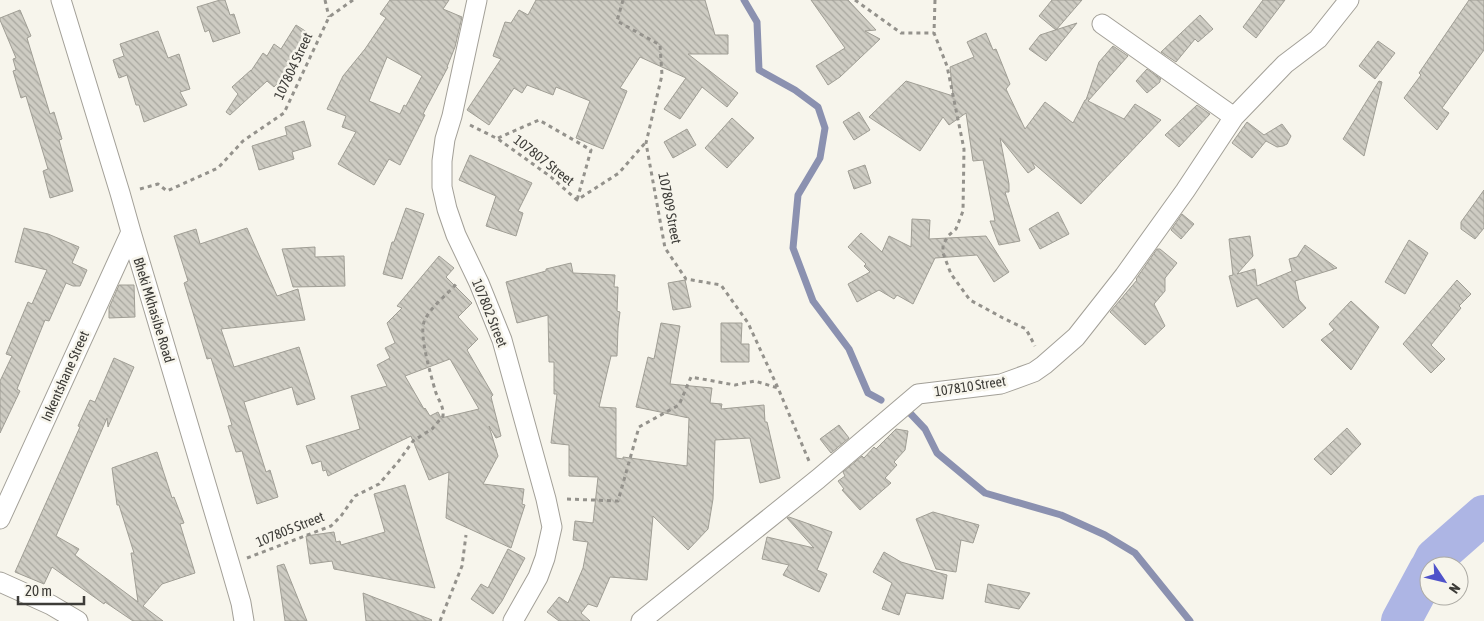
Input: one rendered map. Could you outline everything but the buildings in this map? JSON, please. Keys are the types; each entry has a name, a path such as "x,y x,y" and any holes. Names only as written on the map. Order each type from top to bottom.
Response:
{"street":[{"name":"Bheki Mkhasibe Road","path":"61,0 230,564 244,621"},
{"name":"107802 Street","path":"477,0 452,116 445,139 442,161 442,187 456,235 502,340 546,498 552,527 545,558 538,577 513,621"},
{"name":"107810 Street","path":"641,621 818,479 918,394 1001,384 1034,372 1076,337 1124,276 1185,191 1234,117 1285,64 1318,39 1349,0"},
{"path":"1102,24 1234,117"},
{"name":"Inkentshane Street","path":"0,519 131,232"},
{"path":"0,582 51,605 78,621"}],"path":[{"path":"325,0 329,17"},
{"name":"107804 Street","path":"120,193 158,184 167,191 218,168 243,141 284,112 329,17 353,0"},
{"name":"107809 Street","path":"623,0 617,21 660,45 662,75 646,143 664,248 686,279 721,285 748,323 818,479"},
{"path":"855,0 901,33 934,33"},
{"path":"935,0 934,33 947,66 964,149 963,211 956,229 948,236 943,246 943,253 950,274 970,300 1026,329 1044,365"},
{"name":"107807 Street","path":"452,116 498,139 551,178 577,200"},
{"name":"107807 Street","path":"498,139 539,120 591,150 577,200"},
{"name":"107807 Street","path":"577,200 618,173 646,143"},
{"name":"107805 Street","path":"230,564 331,526 341,516 355,496 379,484 413,441 432,429 444,416 444,410 436,392 426,353 423,328 425,320 431,311 472,268"},
{"path":"546,498 618,501 639,427 679,406 690,377 735,385 755,381 778,388"},
{"path":"440,621 462,566 466,535"}],"waterway":[{"path":"744,0 757,22 759,70 795,90 818,107 825,128 820,158 798,195 793,248 813,301 849,349 868,393 881,400"},
{"path":"908,411 925,429 937,453 985,493 1061,515 1105,535 1135,553 1190,621"},
{"path":"1437,556 1484,515"},
{"path":"1401,621 1419,588"}]}
